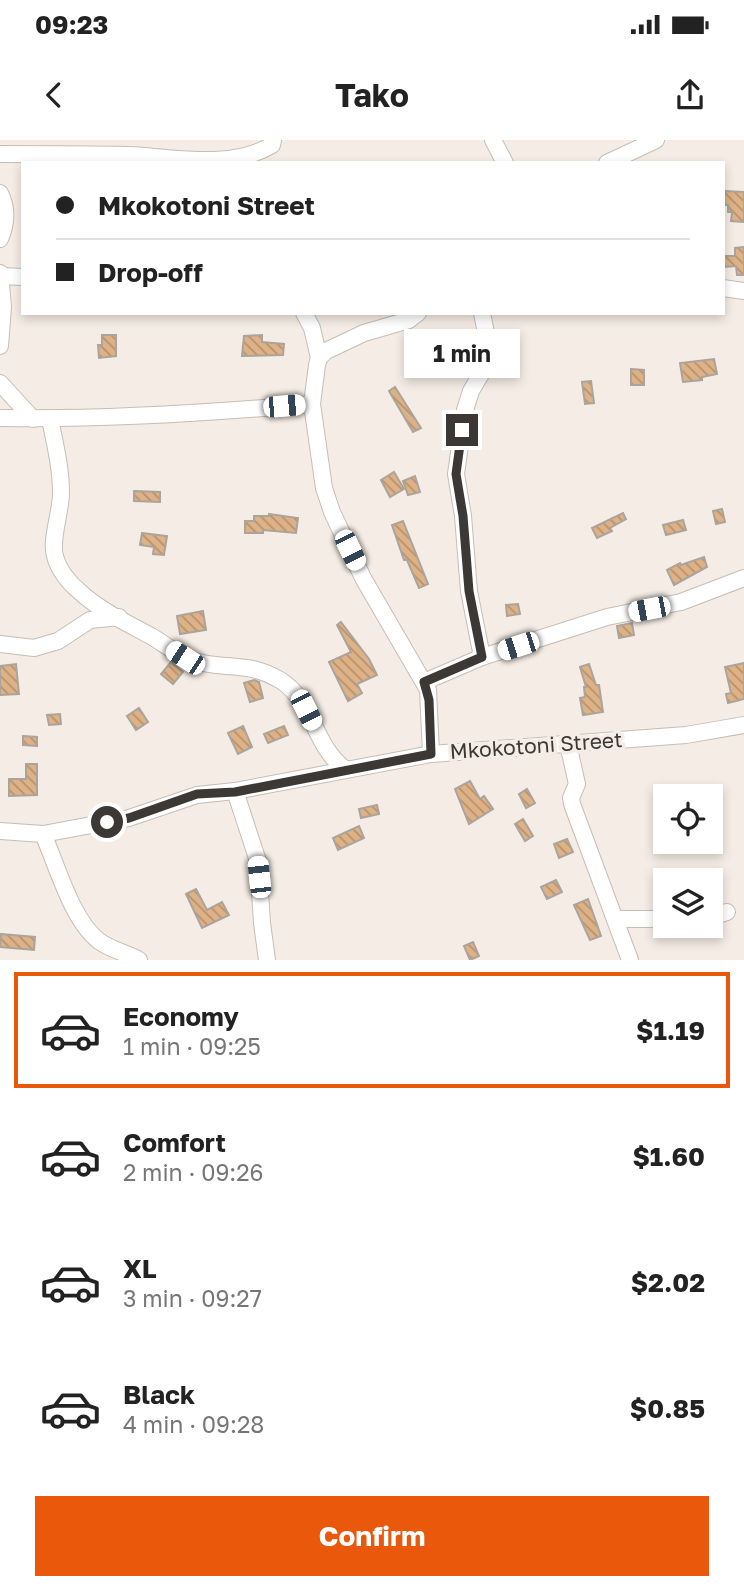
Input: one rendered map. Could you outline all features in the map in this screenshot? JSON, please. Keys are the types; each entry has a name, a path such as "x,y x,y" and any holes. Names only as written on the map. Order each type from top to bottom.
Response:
{"street":[{"path":"0,154 131,155 217,160 260,152 272,145 274,140"},
{"path":"493,140 504,161"},
{"path":"611,161 656,140"},
{"path":"0,194 6,215 0,239"},
{"path":"0,346 3,318 1,274 21,277"},
{"path":"725,288 744,291"},
{"path":"305,315 312,328 319,358 312,404 324,488 332,512 363,578 424,682 429,700 431,754"},
{"path":"319,358 345,341 409,320 415,315"},
{"path":"482,315 490,353 487,364 471,391 465,410 456,474 463,516 469,591 482,657"},
{"path":"0,383 33,419"},
{"path":"0,418 50,419 178,414 312,404"},
{"path":"50,419 61,492 60,514 53,544 54,555 76,589 185,658 203,663 256,668 283,682 301,702 332,758 345,769"},
{"path":"424,682 482,657 607,617 681,602 744,578"},
{"path":"0,644 34,648 58,641 90,621 118,617"},
{"name":"Mkokotoni Street","path":"0,831 43,834 129,818 197,794 235,792 431,754 686,735 744,725"},
{"path":"568,744 577,784 571,798 572,804 630,960"},
{"path":"235,792 258,861 267,960"},
{"path":"43,834 79,917 91,935 102,944 139,960"},
{"path":"723,913 727,912"},
{"path":"615,919 653,919"}],"building":[{"path":"725,191 744,192 744,222 731,221 732,212 728,212 728,205 725,205"},
{"path":"744,247 744,275 737,275 736,266 725,267 725,256 735,256 735,248"},
{"path":"102,335 116,335 116,356 99,358 98,345 102,345"},
{"path":"262,335 262,342 284,344 283,355 242,356 244,336"},
{"path":"714,359 717,374 702,377 702,380 683,382 680,363"},
{"path":"631,369 644,370 644,385 631,385"},
{"path":"591,381 594,403 585,404 582,382"},
{"path":"395,387 421,428 413,432 389,391"},
{"path":"394,472 404,489 390,497 381,480"},
{"path":"415,476 420,492 408,495 403,481"},
{"path":"134,491 160,492 160,502 134,501"},
{"path":"722,509 725,522 716,524 713,511"},
{"path":"623,513 626,519 610,528 612,531 597,538 592,528"},
{"path":"269,514 298,518 296,533 263,530 263,533 245,533 245,521 254,521 254,516"},
{"path":"683,520 686,530 666,535 663,525"},
{"path":"403,521 428,584 419,588 407,560 404,560 392,525"},
{"path":"142,533 167,536 164,555 153,554 154,547 140,545"},
{"path":"704,557 707,567 674,585 667,570 680,563 681,565"},
{"path":"518,604 520,614 507,616 506,605"},
{"path":"203,611 206,630 180,634 177,616"},
{"path":"341,622 369,659 377,675 357,684 362,693 348,701 329,662 351,652 337,625"},
{"path":"632,623 634,635 619,638 617,626"},
{"path":"171,662 183,672 173,684 161,674"},
{"path":"744,663 744,699 728,703 726,694 731,693 725,667"},
{"path":"16,664 19,694 0,695 0,666"},
{"path":"589,664 596,685 599,685 603,712 583,715 580,698 585,697 586,687 580,667"},
{"path":"254,680 259,682 263,698 250,702 244,683"},
{"path":"139,708 148,722 136,730 127,716"},
{"path":"60,714 61,724 49,725 47,715"},
{"path":"243,726 252,747 238,754 228,733"},
{"path":"284,726 288,735 268,743 264,734"},
{"path":"23,736 37,737 37,746 23,745"},
{"path":"26,764 37,764 37,795 9,796 9,779 26,779"},
{"path":"470,781 480,799 484,796 493,809 469,824 455,789"},
{"path":"527,789 535,803 526,808 519,794"},
{"path":"377,805 379,814 361,818 359,809"},
{"path":"523,819 533,836 525,841 515,824"},
{"path":"359,826 364,838 338,850 333,838"},
{"path":"567,839 573,852 559,858 554,844"},
{"path":"556,880 562,892 547,899 541,887"},
{"path":"196,889 207,910 222,902 229,915 202,928 186,894"},
{"path":"588,899 601,936 590,940 574,905"},
{"path":"1,934 35,937 34,950 0,947"},
{"path":"473,942 479,956 470,960 464,946"}],"route":[{"path":"107,822 129,818 197,794 235,792 431,754 429,700 424,682 482,657 469,591 463,516 456,474 462,430"}]}
